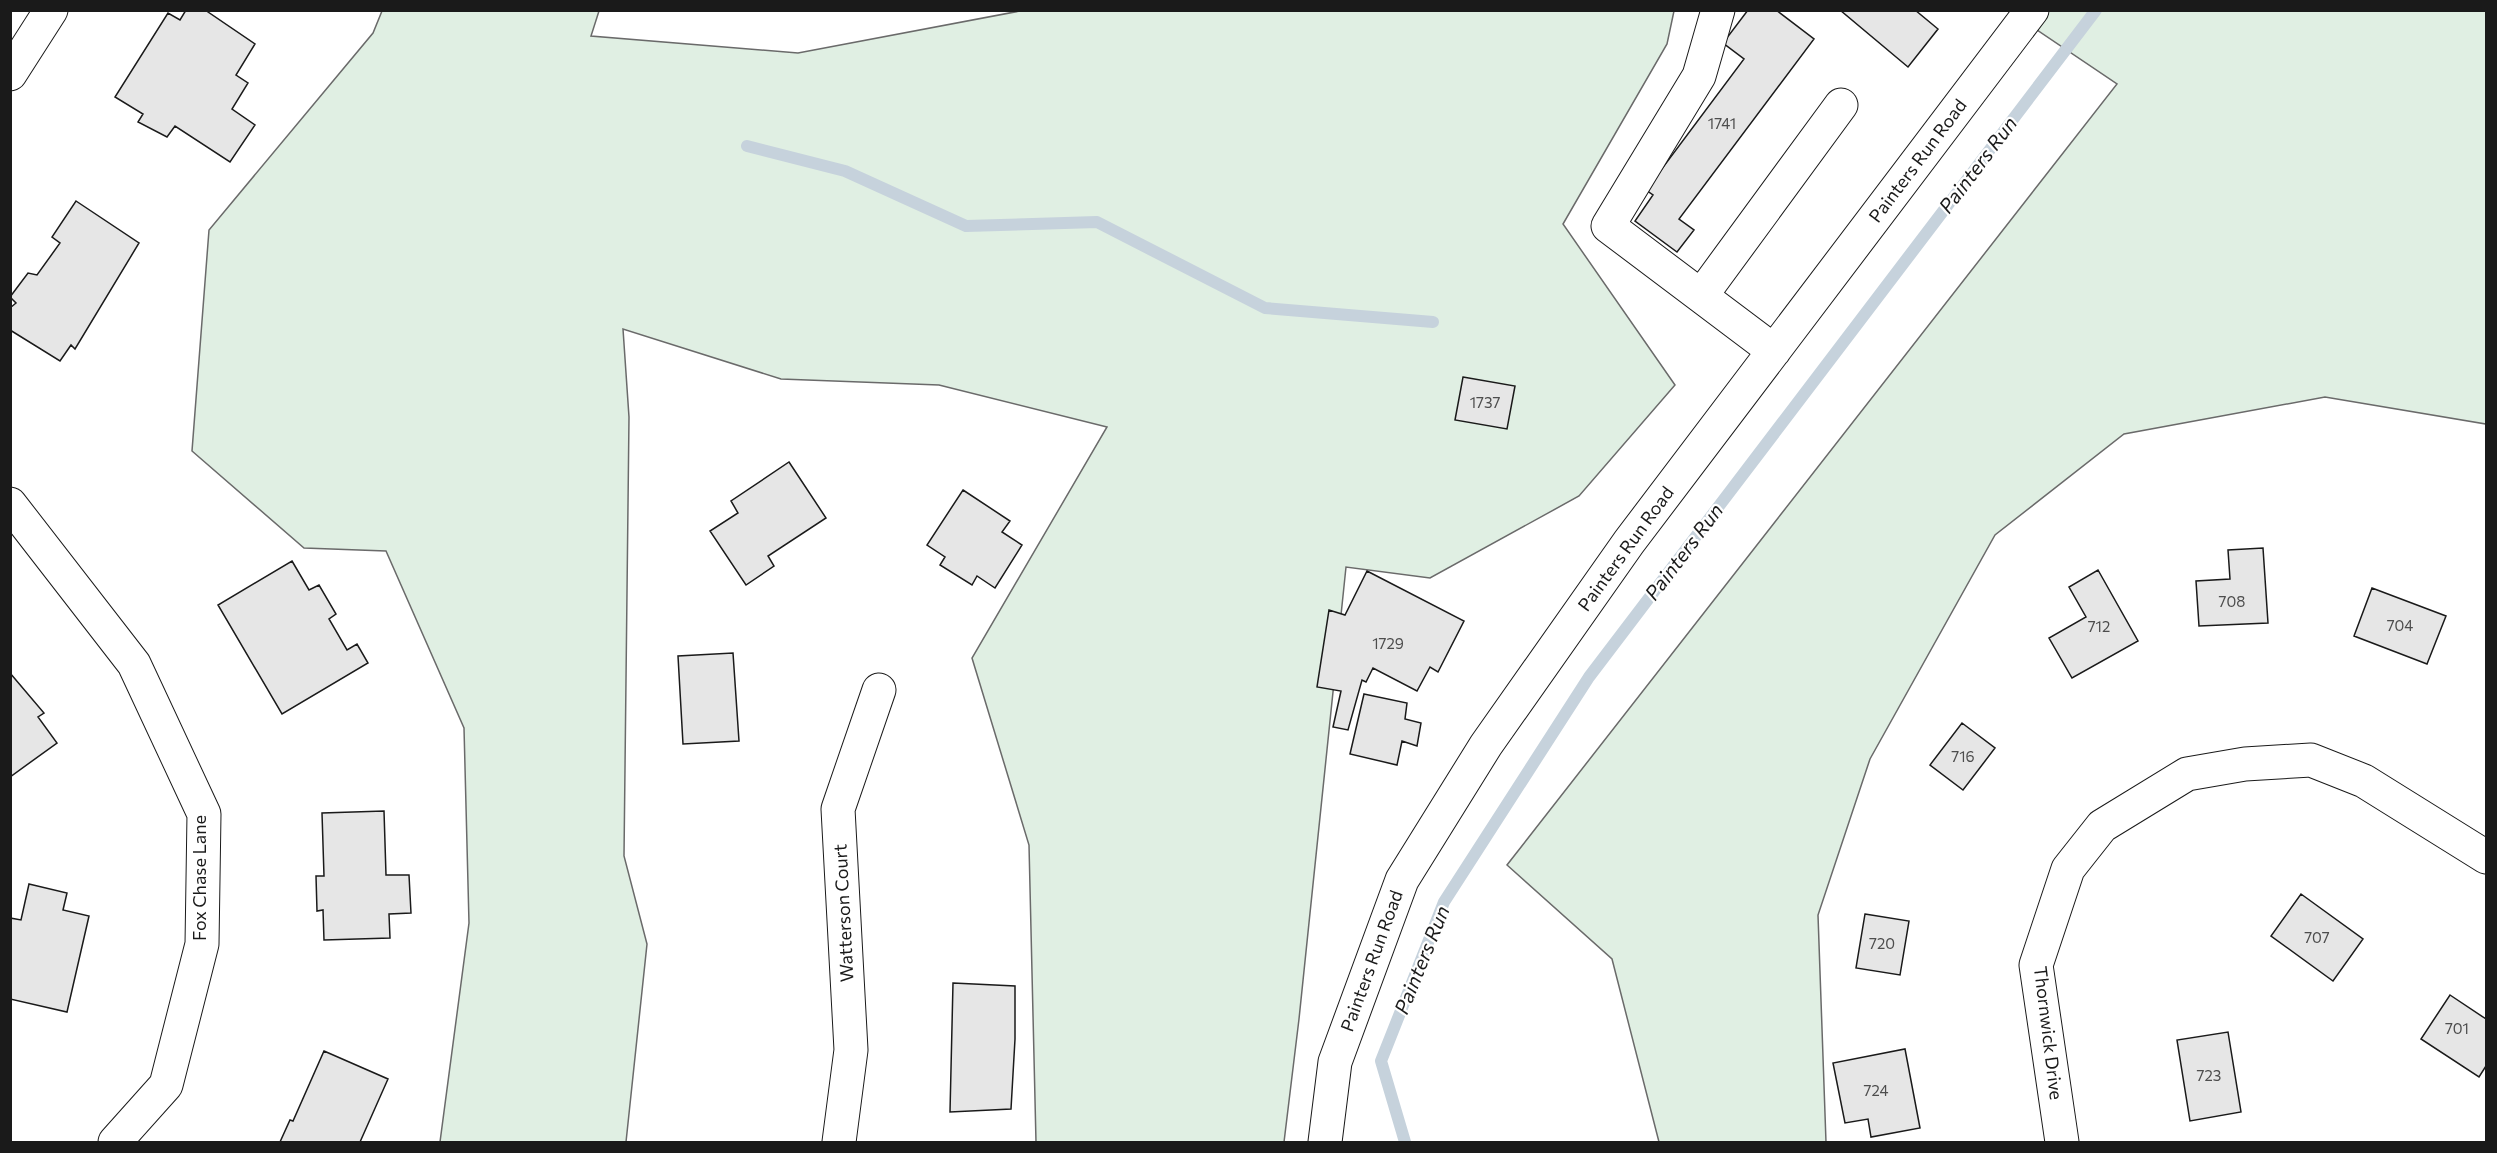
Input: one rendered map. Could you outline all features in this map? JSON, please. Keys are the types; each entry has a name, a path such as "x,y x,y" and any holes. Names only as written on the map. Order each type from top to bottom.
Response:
{"street":[{"path":"10,74 51,10"},
{"path":"1718,10 1700,76 1608,226 1774,351"},
{"name":"Painters Run Road","path":"1325,1143 1335,1062 1402,880 1486,745 1629,542 2032,10"},
{"path":"1701,296 1841,105"},
{"name":"Fox Chase Lane","path":"10,504 134,664 204,814 202,944 166,1085 115,1143"},
{"name":"Watterson Court","path":"839,1143 851,1050 838,809 879,690"},
{"name":"Thornwick Drive","path":"2062,1143 2036,965 2068,869 2102,826 2187,774 2245,764 2311,760 2364,781 2487,857"}],"green space":[{"path":"382,11 599,11 591,36 798,53 1020,11 1674,11 1667,44 1563,224 1675,385 1579,496 1430,578 1346,567 1284,1142 1036,1142 1029,845 972,658 1107,427 939,385 781,379 623,329 629,417 624,856 647,944 626,1142 440,1142 469,923 464,728 386,551 304,548 192,451 209,230 373,33"},
{"path":"2009,11 2486,11 2486,424 2325,397 2124,434 1995,535 1870,759 1818,915 1826,1142 1659,1142 1612,959 1507,865 2117,84"}],"building":[{"path":"186,10 205,10 255,44 236,75 248,83 232,109 255,125 230,162 175,126 167,137 138,122 143,114 115,97 168,13 180,20"},
{"path":"1748,10 1776,10 1814,39 1679,219 1694,230 1677,252 1635,221 1653,195 1646,190 1744,59 1723,43"},
{"path":"1840,10 1915,10 1938,29 1908,67"},
{"path":"76,201 139,243 75,349 71,345 60,361 10,330 10,308 16,303 10,297 28,273 37,275 60,243 52,237"},
{"path":"1463,377 1515,386 1507,429 1455,420"},
{"path":"789,462 826,518 768,556 774,566 746,585 710,531 738,513 731,501"},
{"path":"963,490 1010,521 1002,532 1022,545 995,588 977,576 972,585 940,565 945,557 927,545"},
{"path":"2263,548 2268,623 2199,626 2196,581 2230,579 2228,550"},
{"path":"292,561 309,590 319,585 336,614 329,619 347,650 357,644 368,663 282,714 218,605"},
{"path":"2098,570 2138,641 2072,678 2049,638 2086,617 2069,587"},
{"path":"1367,571 1464,621 1438,672 1430,667 1417,691 1373,668 1366,682 1362,680 1348,730 1333,727 1341,691 1317,687 1329,610 1345,615"},
{"path":"2372,588 2446,616 2427,664 2354,636"},
{"path":"733,653 739,741 683,744 678,656"},
{"path":"10,673 44,713 38,717 57,743 10,777"},
{"path":"1364,694 1407,703 1405,719 1421,723 1417,746 1402,741 1397,765 1350,754"},
{"path":"1962,723 1995,748 1963,790 1930,765"},
{"path":"384,811 386,875 409,875 411,913 389,914 390,938 324,940 323,910 317,911 316,876 324,876 322,813"},
{"path":"29,884 67,893 63,910 89,916 67,1012 10,999 10,918 21,920"},
{"path":"2301,894 2363,939 2333,981 2271,936"},
{"path":"1865,914 1909,921 1900,975 1856,968"},
{"path":"953,983 1015,986 1011,1109 950,1112"},
{"path":"2450,995 2486,1019 2486,1066 2479,1077 2421,1039"},
{"path":"2228,1032 2241,1112 2190,1121 2177,1040"},
{"path":"1905,1049 1920,1128 1871,1137 1868,1119 1845,1123 1833,1063"},
{"path":"324,1051 388,1079 360,1142 280,1142 290,1120 293,1121"}],"waterway":[{"name":"Painters Run","path":"1405,1142 1381,1061 1444,902 1589,677 2096,10"},
{"path":"747,146 845,171 966,226 1097,222 1265,308 1433,322"}]}
